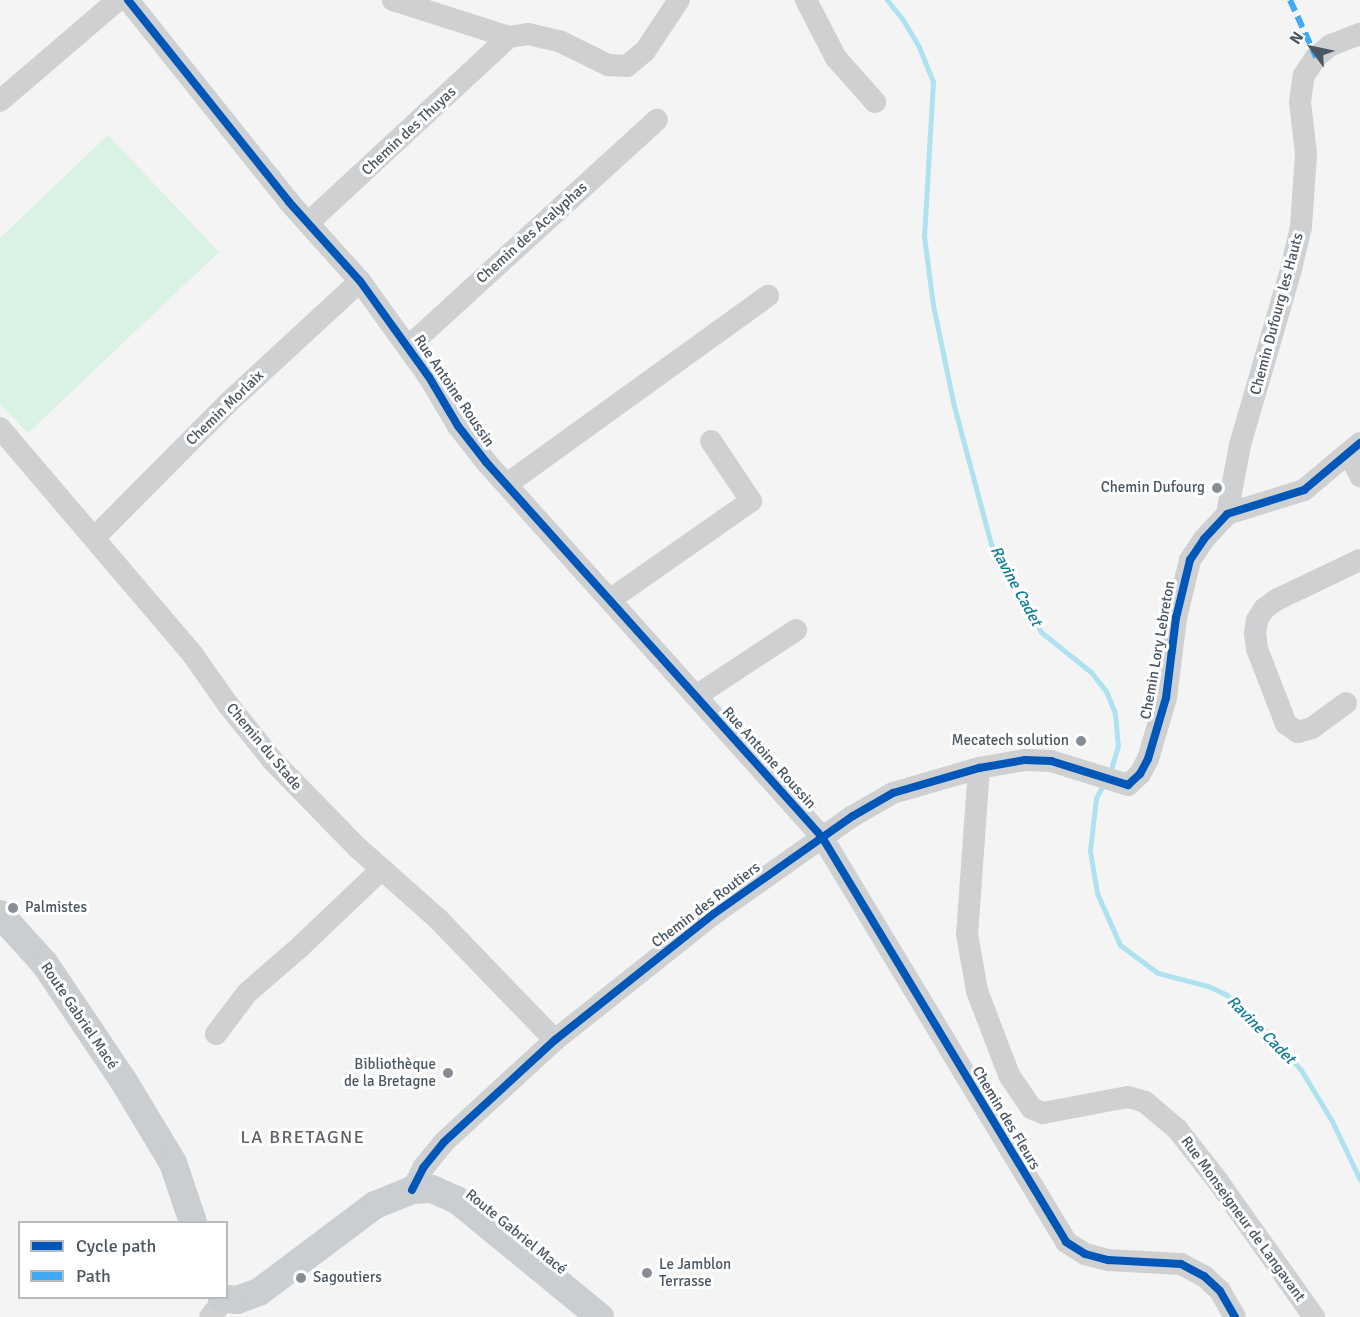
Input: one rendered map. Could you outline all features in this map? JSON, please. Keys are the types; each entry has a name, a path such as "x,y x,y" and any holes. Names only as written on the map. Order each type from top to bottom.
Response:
{"main road":[{"name":"Route Gabriel Macé","path":"0,914 45,964 123,1080 173,1164 193,1221"},
{"name":"Route Gabriel Macé","path":"219,1304 259,1292 359,1215 396,1195 412,1190 432,1189 458,1200 600,1317"}],"street":[{"path":"0,101 118,0"},
{"name":"Rue Antoine Roussin","path":"128,0 289,202 360,281 408,347 458,426 822,837"},
{"path":"393,0 509,37 528,34 559,41 608,65 627,66 645,51 679,0"},
{"path":"806,0 836,58 875,102"},
{"name":"Chemin Dufourg les Hauts","path":"1227,514 1240,445 1292,269 1300,227 1306,154 1300,102 1304,75 1316,57 1331,45 1360,34"},
{"name":"Chemin des Thuyas","path":"308,223 509,37"},
{"name":"Chemin des Acalyphas","path":"408,347 657,120"},
{"name":"Chemin Morlaix","path":"94,537 228,403 360,281"},
{"path":"507,484 768,297"},
{"name":"Chemin du Stade","path":"0,428 193,655 229,706 273,761 312,804 438,919 555,1040"},
{"path":"611,600 751,501 711,441"},
{"path":"1227,514 1304,490 1354,448 1360,476"},
{"name":"Chemin Lory Lebreton","path":"1081,770 1134,780 1154,743 1166,698 1176,618 1190,560 1204,539 1227,514"},
{"path":"1346,703 1312,728 1298,732 1286,724 1257,649 1255,633 1257,620 1264,609 1276,600 1360,560"},
{"path":"696,696 796,630"},
{"name":"Chemin des Routiers","path":"412,1190 423,1168 444,1142 555,1040 712,915 853,816 893,793 979,768 1025,760 1051,761 1081,770"},
{"name":"Rue Monseigneur de Langavant","path":"979,768 967,934 977,991 1009,1075 1030,1108 1043,1113 1128,1097 1145,1102 1177,1129 1217,1180 1314,1317"},
{"name":"Chemin des Fleurs","path":"822,837 1066,1242 1085,1254 1108,1260 1181,1264 1204,1276 1220,1291 1235,1317"},
{"path":"216,1034 247,993 300,947 382,868"}],"green space":[{"path":"108,135 219,252 28,433 0,404 0,238"}],"waterway":[{"name":"Ravine Cadet","path":"887,0 903,20 919,47 933,81 924,236 933,305 954,406 991,544 1041,632 1091,672 1106,691 1115,713 1118,746 1110,773"},
{"name":"Ravine Cadet","path":"1104,783 1096,798 1090,851 1097,893 1120,945 1158,973 1208,986 1227,995 1278,1042 1301,1070 1332,1121 1360,1180"}],"marked path":[{"path":"1290,0 1316,57"}],"cycle path":[{"path":"128,0 289,202 360,281 429,377 458,426 486,462 822,837 1066,1242 1085,1254 1108,1260 1181,1264 1204,1276 1220,1291 1235,1317"},
{"path":"412,1190 423,1168 444,1142 555,1040 712,915 853,816 893,793 979,768 1025,760 1051,761 1128,785 1140,774 1148,759 1166,698 1176,618 1190,560 1204,539 1227,514 1304,490 1360,443"}],"place":[{"name":"Chemin Dufourg","path":"1217,488"},
{"name":"Mecatech solution","path":"1081,741"},
{"name":"Palmistes","path":"13,908"},
{"name":"Bibliothèque de la Bretagne","path":"448,1073"},
{"name":"Le Jamblon Terrasse","path":"647,1273"},
{"name":"Sagoutiers","path":"301,1278"}],"district":[{"name":"LA BRETAGNE","path":"303,1137"}]}
